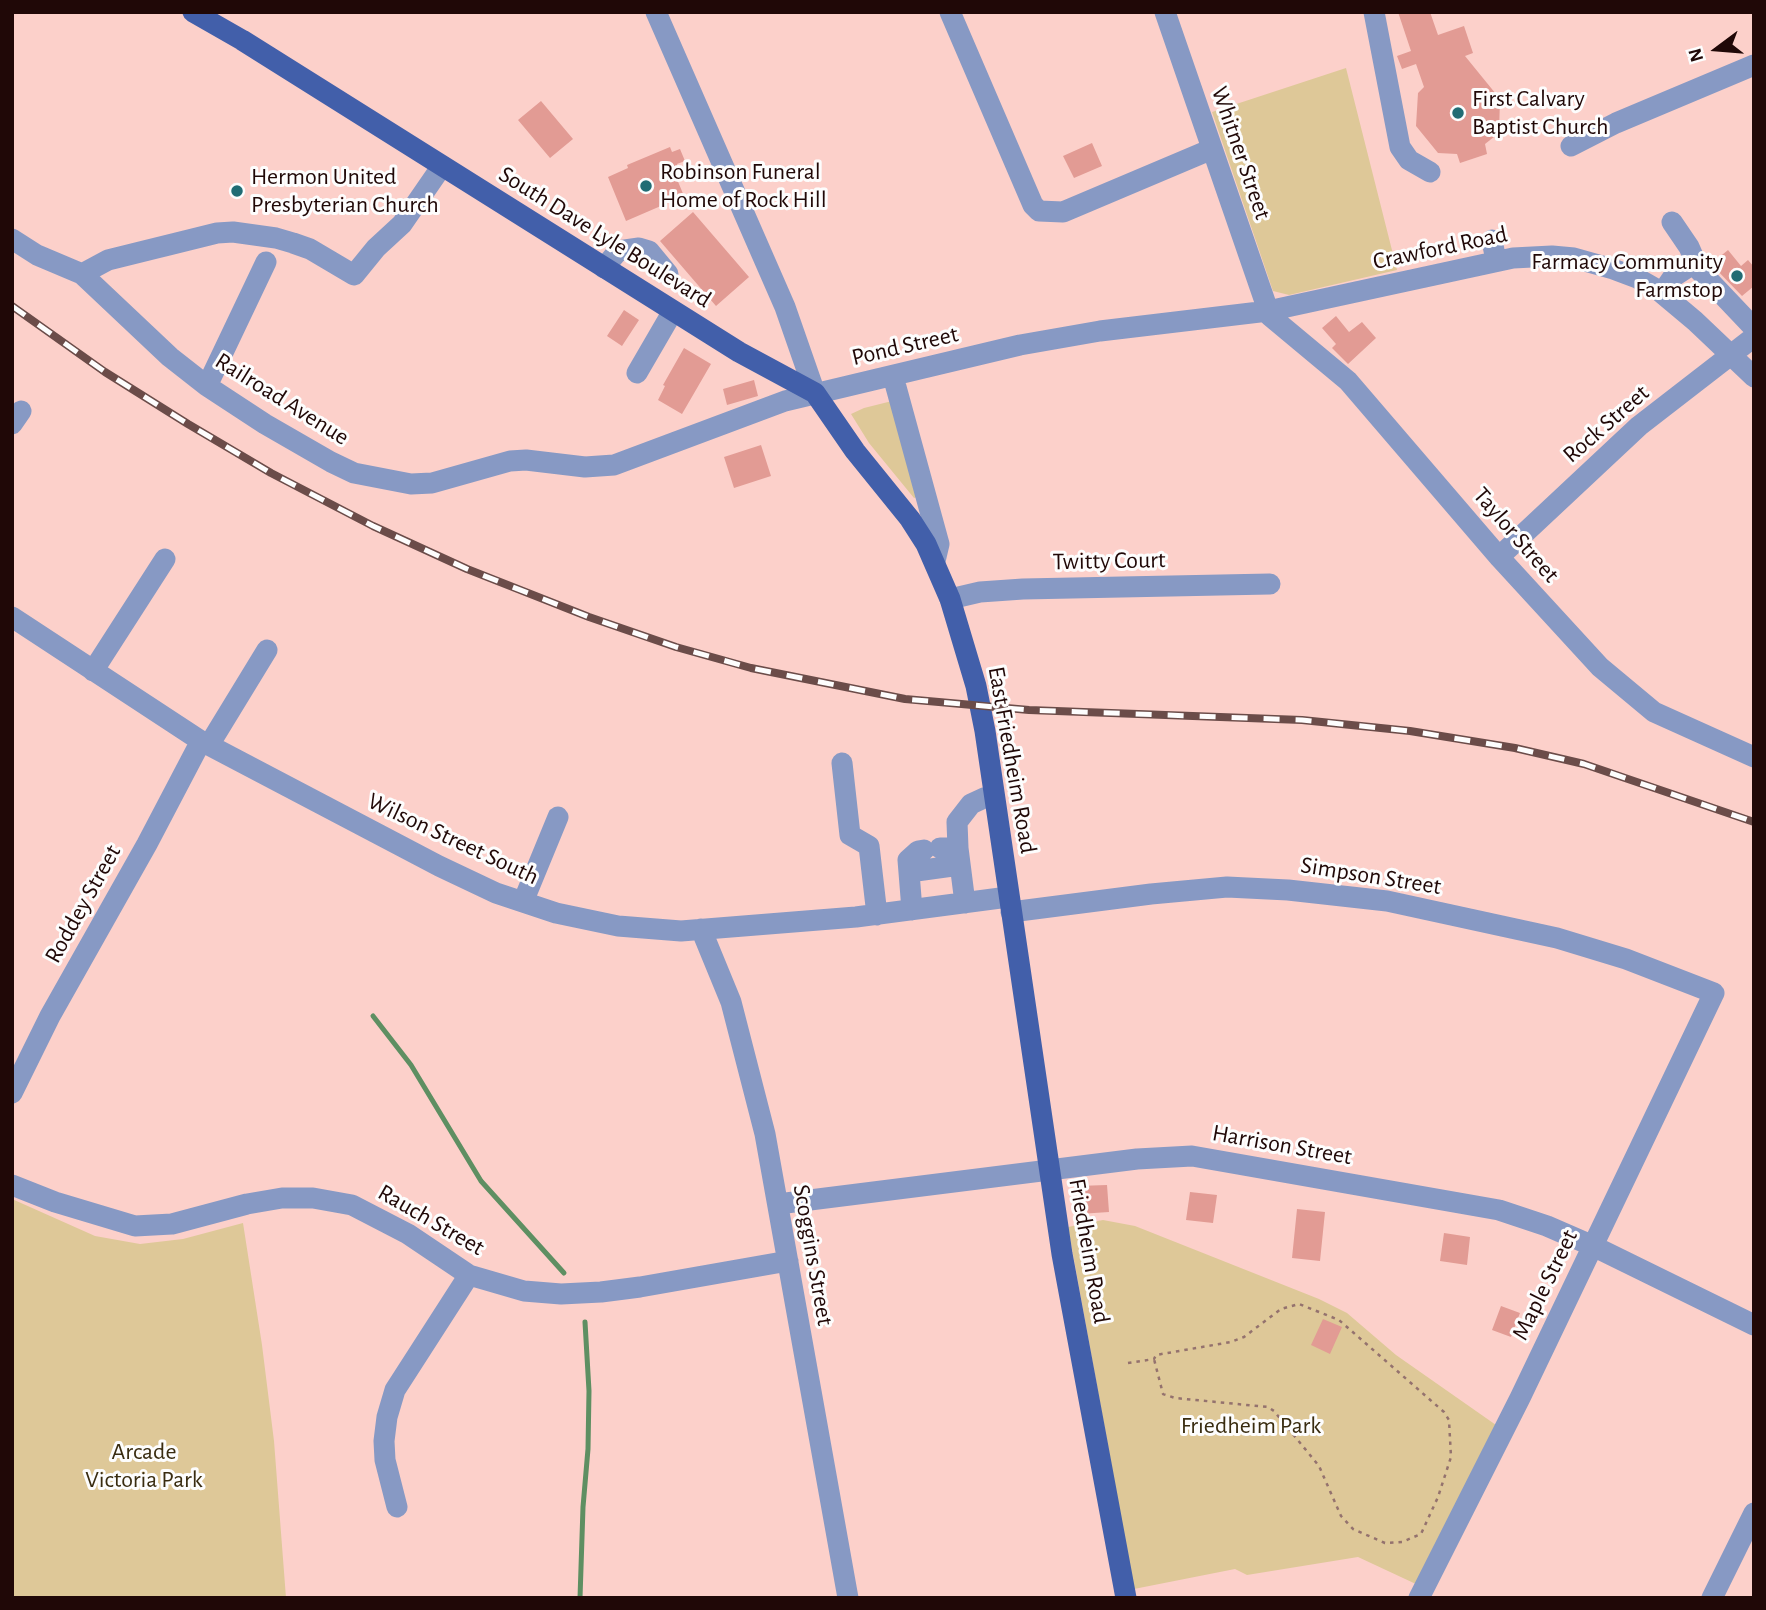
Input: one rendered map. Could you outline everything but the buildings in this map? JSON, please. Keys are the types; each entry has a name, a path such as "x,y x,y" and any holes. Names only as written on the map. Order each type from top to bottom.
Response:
{"main road":[{"name":"South Dave Lyle Boulevard","path":"193,12 739,352 815,393 855,451 910,519 935,561"},
{"name":"East Friedheim Road","path":"935,561 950,599 976,687 1009,905"},
{"name":"Friedheim Road","path":"1009,905 1062,1254 1126,1598"}],"street":[{"path":"656,12 785,307 815,393"},
{"path":"950,12 1033,205 1039,211 1063,212 1212,149"},
{"name":"Whitner Street","path":"1165,12 1268,311"},
{"path":"1374,12 1400,147 1409,160 1430,172"},
{"path":"1571,146 1616,123 1754,65"},
{"path":"82,274 108,260 217,233 233,232 276,237 293,243 354,275 376,248 402,224 442,166"},
{"path":"1672,222 1689,247 1699,270 1754,328"},
{"name":"Railroad Avenue","path":"12,239 37,254 82,274 170,357 207,386 265,424 355,473 411,484 432,482 510,461 565,464"},
{"path":"1492,240 1496,261"},
{"path":"604,268 618,251 639,248 649,251 668,274"},
{"name":"Crawford Road","path":"1268,311 1496,261 1552,256 1574,258 1637,278 1662,293 1754,377"},
{"path":"207,386 265,262"},
{"path":"1662,293 1673,277 1696,262"},
{"path":"637,373 673,311"},
{"name":"Pond Street","path":"565,464 585,467 614,465 768,406 1020,345 1100,331 1268,311"},
{"name":"Taylor Street","path":"1268,311 1348,381 1499,557 1600,667 1645,705 1679,725 1754,757"},
{"name":"Rock Street","path":"1499,557 1639,426 1754,337"},
{"name":"East Friedheim Road","path":"893,376 939,544 935,561"},
{"path":"93,671 165,559"},
{"name":"Twitty Court","path":"950,599 980,592 1013,589 1270,584"},
{"name":"Wilson Street South","path":"12,617 205,743 439,866 496,893 556,913 618,926 681,931 877,915 965,903 1009,905"},
{"name":"Roddey Street","path":"12,1093 50,1016 159,821 205,743 267,650"},
{"path":"842,763 850,835 869,846 877,915"},
{"path":"965,903 946,853 957,822 971,804 994,797"},
{"path":"523,902 558,817"},
{"path":"912,910 908,860 918,851 946,853"},
{"path":"909,872 946,853"},
{"name":"Simpson Street","path":"1009,905 1227,887 1300,891 1387,901 1557,939 1626,958 1714,993"},
{"name":"Scoggins Street","path":"701,929 731,1002 753,1084 778,1204 848,1598"},
{"name":"Maple Street","path":"1419,1598 1593,1246 1714,993"},
{"name":"Harrison Street","path":"778,1204 1164,1156 1192,1156 1499,1210 1547,1226 1593,1246 1754,1325"},
{"name":"Rauch Street","path":"12,1185 135,1226 172,1224 247,1204 282,1198 313,1198 352,1205 408,1234 469,1275 524,1291 561,1294 640,1287 788,1261"},
{"path":"397,1507 385,1460 384,1441 387,1417 395,1390 469,1275"},
{"path":"1712,1598 1754,1513"}],"path":[{"path":"1299,1304 1339,1320 1444,1412 1449,1420 1451,1457 1438,1497 1421,1534 1402,1542 1385,1543 1353,1529 1341,1516 1319,1466 1274,1411 1268,1407 1175,1398 1163,1394 1154,1359 1156,1354 1231,1342 1244,1337 1281,1309 1299,1304"},
{"path":"1128,1363 1154,1359"}],"green space":[{"path":"1346,68 1397,270 1289,295 1273,291 1212,112"},
{"path":"892,401 917,497 914,498 869,443 851,414"},
{"name":"Arcade Victoria Park","path":"12,1199 95,1236 140,1244 183,1239 243,1223 274,1441 286,1598 12,1598"},
{"name":"Friedheim Park","path":"1103,1220 1135,1226 1319,1299 1347,1313 1396,1355 1496,1425 1418,1585 1358,1557 1247,1575 1235,1569 1134,1589 1068,1227"}],"waterway":[{"path":"373,1016 411,1065 481,1181 564,1273"},
{"path":"580,1598 588,1449 589,1391 585,1322"}],"railway":[{"path":"12,306 105,372 188,424 271,473 373,526 467,569 589,617 676,647 751,668 905,699 1029,710 1302,720 1410,731 1515,748 1584,764 1754,822"}],"place":[{"name":"First Calvary Baptist Church","path":"1458,113"},
{"name":"Robinson Funeral Home of Rock Hill","path":"646,186"},
{"name":"Hermon United Presbyterian Church","path":"237,191"},
{"name":"Farmacy Community Farmstop","path":"1737,276"}]}
